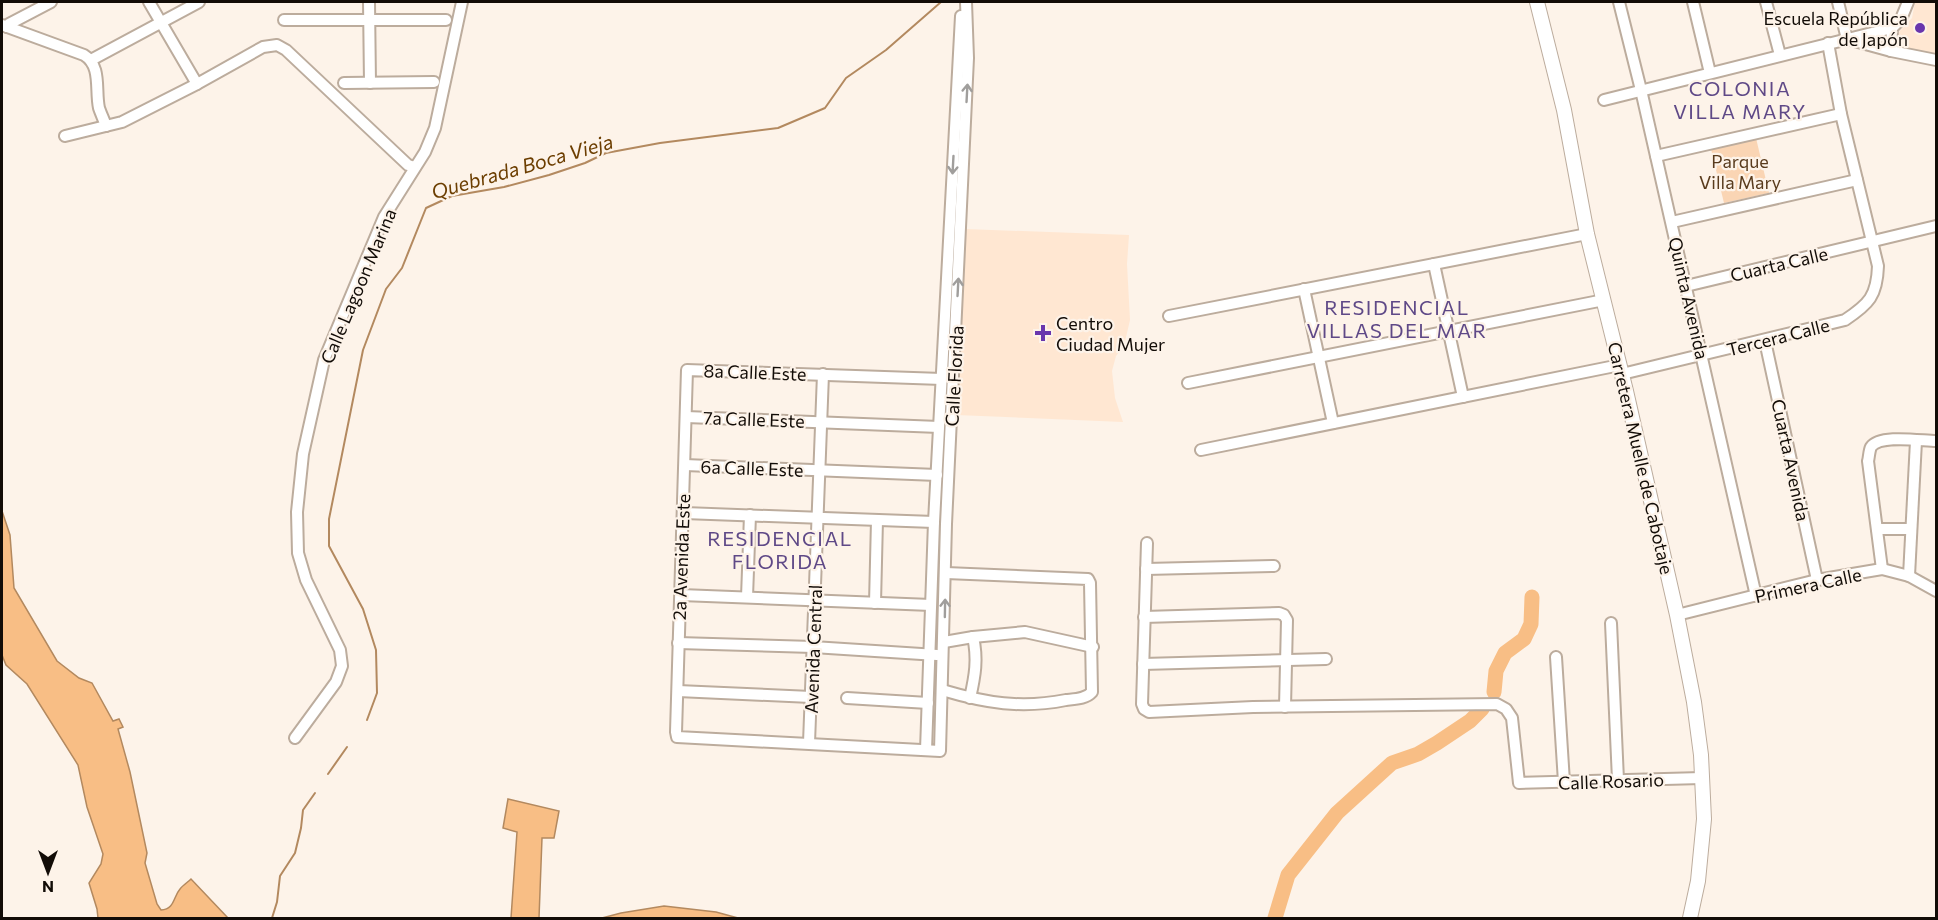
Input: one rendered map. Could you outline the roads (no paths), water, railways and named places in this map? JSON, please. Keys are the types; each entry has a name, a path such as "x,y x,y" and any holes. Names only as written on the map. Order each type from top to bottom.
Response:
{"main road":[{"name":"Carretera Muelle de Cabotaje","path":"1537,2 1564,110 1587,234 1621,369 1677,615 1694,702 1704,819 1698,881 1690,918"}],"street":[{"path":"4,26 51,2"},
{"path":"148,2 197,84"},
{"path":"91,60 199,2"},
{"path":"369,2 369,83"},
{"name":"Calle Lagoon Marina","path":"295,738 336,682 342,666 340,650 306,580 298,553 297,512 303,454 324,360 384,217 426,152 435,128 462,2"},
{"name":"Calle Florida","path":"965,2 968,58 946,524 940,751 926,750 929,654 958,42 965,2"},
{"name":"Quinta Avenida","path":"1619,2 1672,222 1756,596"},
{"path":"1693,2 1710,73"},
{"path":"1766,2 1780,56"},
{"path":"1838,2 1847,39"},
{"path":"1604,100 1892,28 1900,19 1908,2"},
{"path":"284,20 446,20"},
{"path":"4,26 84,54 91,60 95,68 99,107 106,126"},
{"path":"1891,51 1892,28"},
{"path":"1847,39 1936,60"},
{"name":"Tercera Calle","path":"1201,450 1464,397 1702,356 1845,320 1866,306 1877,283 1878,266 1841,114 1828,44"},
{"path":"65,136 122,122 197,84 263,46 272,45 282,47 408,165 415,167"},
{"path":"344,83 434,82"},
{"path":"1656,156 1841,114"},
{"path":"1672,222 1857,180"},
{"name":"Cuarta Calle","path":"1686,286 1936,226"},
{"path":"1169,316 1587,234"},
{"path":"1434,264 1464,397"},
{"path":"1304,289 1333,423"},
{"path":"1188,383 1604,300"},
{"name":"Cuarta Avenida","path":"1765,341 1817,580"},
{"name":"8a Calle Este","path":"687,370 942,379"},
{"name":"2a Avenida Este","path":"687,370 677,738 809,743"},
{"name":"Avenida Central","path":"809,743 823,374"},
{"name":"7a Calle Este","path":"686,417 939,427"},
{"path":"1882,569 1868,461 1871,448 1887,439 1936,441"},
{"path":"1909,576 1916,441"},
{"name":"6a Calle Este","path":"685,465 937,475"},
{"path":"684,513 934,522"},
{"path":"747,597 750,515"},
{"path":"874,603 877,520"},
{"path":"1877,529 1911,529"},
{"path":"1144,617 1279,613 1284,615 1287,620 1285,707 1149,712 1144,709 1142,704 1144,617 1146,569 1146,543"},
{"path":"1146,569 1274,566"},
{"name":"Primera Calle","path":"1677,615 1817,580 1882,569 1909,576 1936,591"},
{"path":"942,690 1010,705 1046,704 1089,696 1092,692 1093,647 1088,579 946,573"},
{"path":"681,595 931,605"},
{"path":"1611,623 1618,780"},
{"path":"944,642 1025,632 1093,647"},
{"path":"970,698 977,655 973,637"},
{"path":"678,644 813,647 943,655"},
{"path":"1556,657 1564,782"},
{"path":"1143,664 1326,659"},
{"path":"678,691 811,697"},
{"path":"847,698 928,703"},
{"name":"Calle Rosario","path":"1285,707 1497,704 1506,709 1512,718 1519,783 1702,778"},
{"path":"809,743 926,750"}],"waterway":[{"name":"Quebrada Boca Vieja","path":"367,720 377,693 376,650 363,609 329,546 329,519 363,350 386,289 402,268 426,208 452,196 504,187 549,175 606,153 660,143 778,128 825,108 846,78 886,50 941,2"},
{"path":"1494,692 1496,671 1505,653 1524,639 1531,624 1532,597"},
{"path":"1275,918 1288,875 1337,813 1392,763 1418,754 1437,743 1470,721 1482,709"},
{"name":"Quebrada Boca Vieja","path":"328,774 347,747"},
{"name":"Quebrada Boca Vieja","path":"272,918 277,902 280,876 295,853 303,810 315,793"}],"place":[{"name":"Escuela República de Japón","path":"1920,28"},
{"name":"Centro Ciudad Mujer","path":"1043,333"}],"district":[{"name":"COLONIA VILLA MARY","path":"1740,100"},
{"name":"RESIDENCIAL VILLAS DEL MAR","path":"1397,318"},
{"name":"RESIDENCIAL FLORIDA","path":"780,550"}],"park label":[{"name":"Parque Villa Mary","path":"1740,171"}]}
